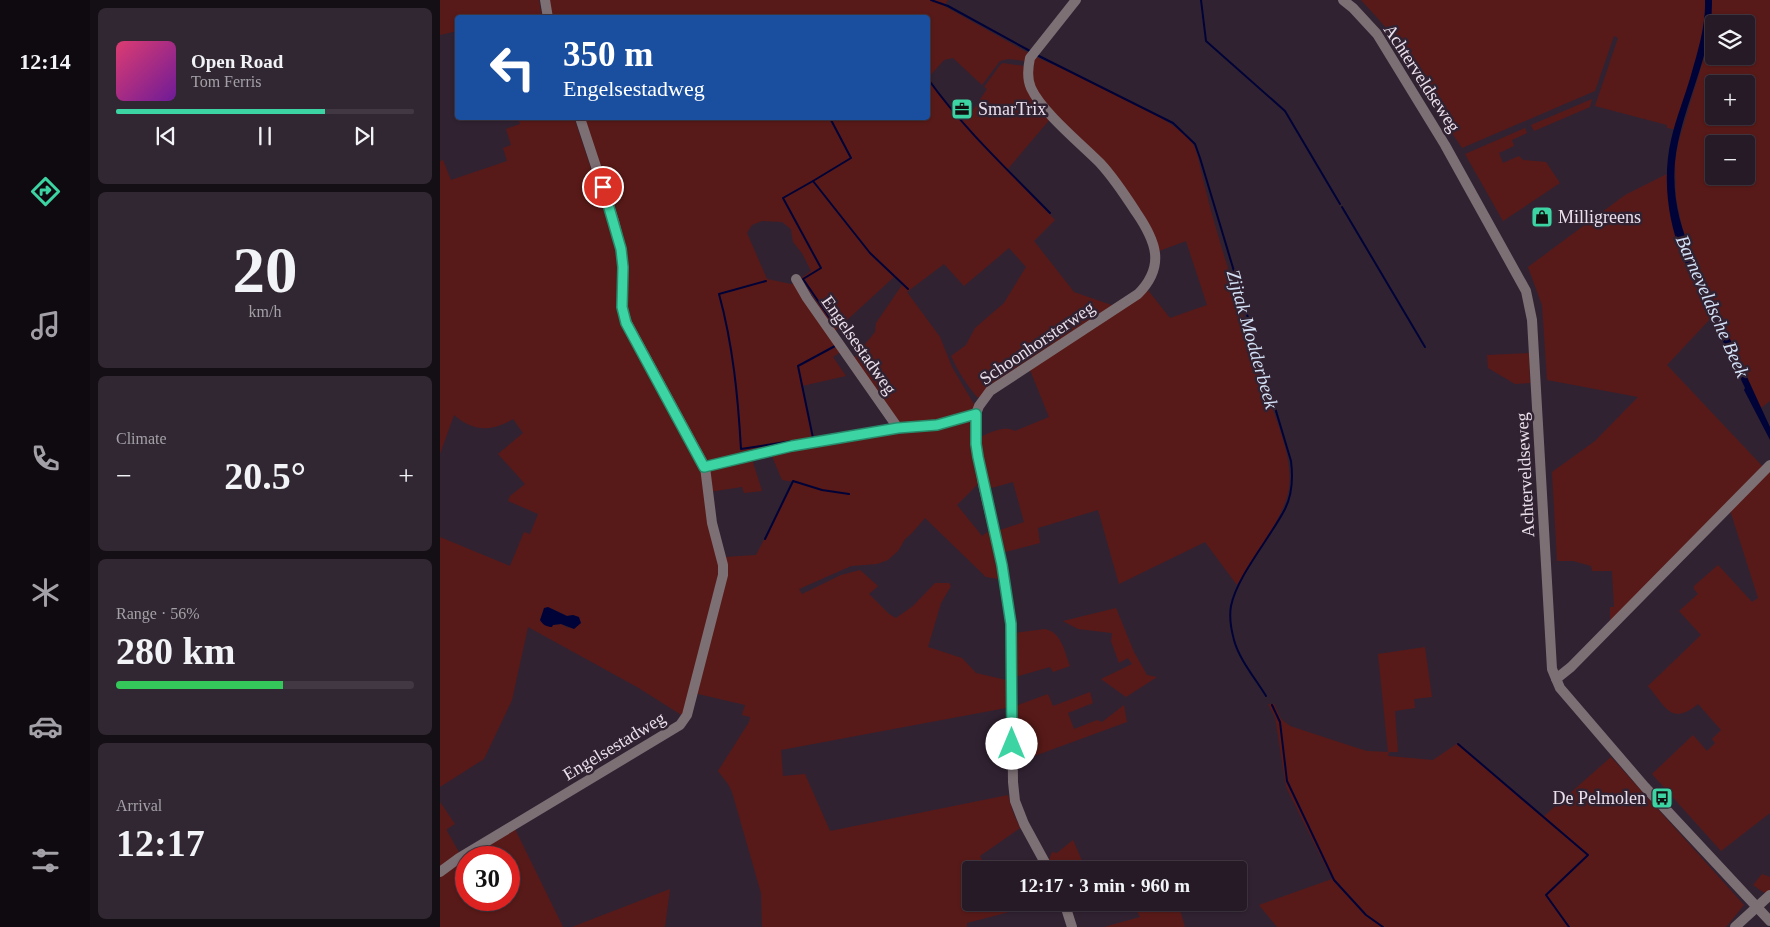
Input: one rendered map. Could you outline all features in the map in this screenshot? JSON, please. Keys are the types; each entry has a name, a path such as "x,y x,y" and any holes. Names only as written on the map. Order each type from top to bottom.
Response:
{"street":[{"path":"545,0 548,15"},
{"name":"Schoonhorsterweg","path":"976,414 979,406 990,391 1134,297 1150,279 1156,266 1156,254 1150,236 1122,191 1102,166 1041,104 1030,86 1028,75 1030,58 1076,0"},
{"name":"Achterveldseweg","path":"1342,0 1353,8 1377,34 1445,144 1495,231 1526,291 1532,320 1552,669 1560,688 1645,787 1770,921"},
{"name":"Engelsestadweg","path":"440,872 680,724 687,715 723,575 723,565 712,523 704,467 626,323 622,307 623,267 621,249 581,120"},
{"name":"Engelsestadweg","path":"796,279 807,298 898,428"},
{"path":"704,467 792,446 898,428 942,424 976,414 976,444 983,484 1002,565 1011,624 1013,782 1015,801 1024,824 1044,861"},
{"path":"1556,679 1571,667 1770,466"},
{"path":"1734,927 1770,895"},
{"path":"1067,911 1072,927"}],"shaded area":[{"path":"440,0 539,0 542,15 455,15 455,31 440,35"},
{"path":"544,0 948,0 944,6 1030,54 1026,61 1008,59 1000,61 982,85 953,58 944,60 930,76 930,15 547,15"},
{"path":"1361,0 1705,0 1703,32 1695,65 1674,129 1667,128 1667,125 1595,106 1618,38 1614,36 1595,91 1462,148 1416,72 1382,23"},
{"path":"1712,0 1770,0 1770,401 1761,408 1684,238 1676,197 1675,163 1678,144 1705,54 1705,65 1755,65 1755,15 1711,15"},
{"path":"1034,56 1119,95 1165,120 1182,133 1193,144 1195,149 1221,245 1286,450 1290,476 1286,499 1275,524 1237,585 1205,542 1119,584 1098,510 1038,528 1040,543 1001,553 997,531 1024,522 1013,482 988,489 978,438 1001,429 1015,431 1049,417 1030,370 1147,289 1170,318 1207,305 1186,241 1159,251 1144,222 1050,111 1032,84"},
{"path":"1003,63 1024,66 1051,118 1007,170 1055,220 1034,241 1074,292 1117,307 983,398 977,397 962,377 951,356 966,345 975,328 1004,303 1026,267 1009,248 964,286 944,264 907,292 940,337 952,367 975,406 973,412 957,417 900,426 853,359 875,332 876,323 902,285 894,277 835,331 801,278 811,271 802,253 793,242 791,229 782,222 762,221 752,225 747,233 767,279 791,284 796,282 842,351 833,357 846,376 802,386 814,438 704,463 623,314 624,247 583,120 930,120 930,82 962,122 971,113 987,89 984,87"},
{"path":"1592,99 1590,107 1534,131 1531,125"},
{"path":"519,120 575,120 616,243 618,260 617,310 700,465 706,509 721,564 683,716 637,687 528,627 512,700 484,759 440,787 440,537 510,566 524,532 530,534 538,514 508,501 510,496 525,484 498,454 523,433 513,419 498,426 483,428 469,425 454,415 440,454 440,161 443,160 451,180 507,161 503,148 511,145 506,129 520,124","holes":["548,607 567,616 573,615 578,617 581,623 568,628 561,624 553,625"]},
{"path":"1525,128 1527,133 1512,140 1514,146 1499,153 1503,163 1519,156 1523,160 1546,162 1560,183 1503,221 1465,154"},
{"path":"1667,174 1670,214 1679,249 1711,318 1667,365 1765,469 1610,622 1610,607 1614,607 1612,571 1592,571 1591,566 1573,561 1557,561 1552,472 1595,441 1638,397 1547,380 1542,305 1528,267 1625,195"},
{"path":"1529,353 1530,383 1515,384 1488,368 1487,355"},
{"path":"971,418 971,446 978,484 957,505 982,536 989,531 999,579 986,577 925,518 905,539 898,551 888,560 877,564 851,566 799,589 802,594 841,575 860,570 878,586 869,594 889,614 896,618 913,606 935,583 949,583 951,586 941,603 928,647 962,658 976,673 1006,680 1006,708 781,750 783,776 805,774 830,831 1008,795 1020,828 980,856 982,861 962,861 962,911 1009,912 967,923 967,927 762,927 761,893 732,792 718,771 749,722 750,717 742,715 745,705 694,693 725,557 756,555 794,482 782,480 771,454"},
{"path":"752,459 762,491 744,493 742,487 709,492 710,468"},
{"path":"1770,470 1770,813 1721,851 1652,774 1693,735 1707,751 1715,743 1712,739 1721,730 1698,704 1689,710 1675,714 1665,707 1648,686 1701,635 1679,611 1698,594 1694,586 1718,565 1752,602 1758,598 1730,510"},
{"path":"1116,608 1134,652 1147,675 1157,677 1126,697 1101,679 1132,664 1128,658 1119,663 1111,641 1112,633 1078,629 1063,621"},
{"path":"1045,629 1051,631 1059,639 1070,666 1053,672 1050,667 1015,677 1014,633"},
{"path":"1425,647 1432,697 1414,699 1415,708 1395,711 1398,752 1389,752 1388,756 1433,760 1458,743 1543,817 1611,757 1744,905 1726,927 1277,927 1259,905 1332,879 1286,787 1275,717 1268,704 1274,704 1281,719 1290,726 1367,751 1388,752 1378,654"},
{"path":"1090,692 1093,703 1068,713 1074,729 1097,720 1102,722 1124,705 1127,722 1015,763 1015,706 1048,694 1053,706"},
{"path":"440,802 455,824 447,829 447,831 455,846 455,858 440,868"},
{"path":"514,827 563,927 440,927 440,875 455,865 455,911 520,911 520,846 485,846"},
{"path":"1073,840 1082,861 1050,861 1052,852 1057,853"},
{"path":"1762,874 1770,877 1770,891 1768,894 1753,885"},
{"path":"670,889 665,927 572,927"},
{"path":"1137,911 1180,911 1185,927 1104,927 1140,917"}],"water":[{"name":"Barneveldsche Beek","path":"1705,0 1712,0 1711,15 1705,15 1705,49 1702,62 1678,141 1674,183 1676,202 1680,221 1693,256 1770,427 1770,440 1744,390 1745,388 1684,260 1670,216 1667,186 1668,155 1675,124 1699,47"},
{"path":"548,607 567,616 579,617 581,623 574,629 561,624 548,627 540,620 544,608"}],"waterway":[{"name":"Zijtak Modderbeek","path":"931,0 948,6 1030,51"},
{"path":"1201,0 1206,41 1285,111 1340,204"},
{"name":"Zijtak Modderbeek","path":"1037,55 1173,123 1195,144 1291,461 1291,486 1285,509 1240,582 1234,594 1230,610 1231,627 1236,647 1266,696"},
{"path":"930,82 971,132 1050,213"},
{"path":"831,120 851,158 813,181 870,253 908,289"},
{"path":"813,181 783,198 821,268 803,279 829,317"},
{"path":"1342,207 1425,347"},
{"path":"766,281 719,294 728,332 734,371 741,449 792,441"},
{"path":"813,438 798,366 835,346"},
{"path":"765,539 793,481 822,490 849,494"},
{"name":"Zijtak Modderbeek","path":"1272,705 1280,722 1287,781 1334,880 1366,915 1383,927"},
{"path":"1458,744 1588,855 1546,895 1569,927"}],"place":[{"name":"SmarTrix","path":"962,109"},
{"name":"Milligreens","path":"1542,217"},
{"name":"De Pelmolen","path":"1662,798"}],"route":[{"path":"603,187 621,249 623,267 622,307 626,323 656,375 704,467 792,446 898,428 937,425 976,414 978,457 1002,565 1011,624 1012,744"}]}
